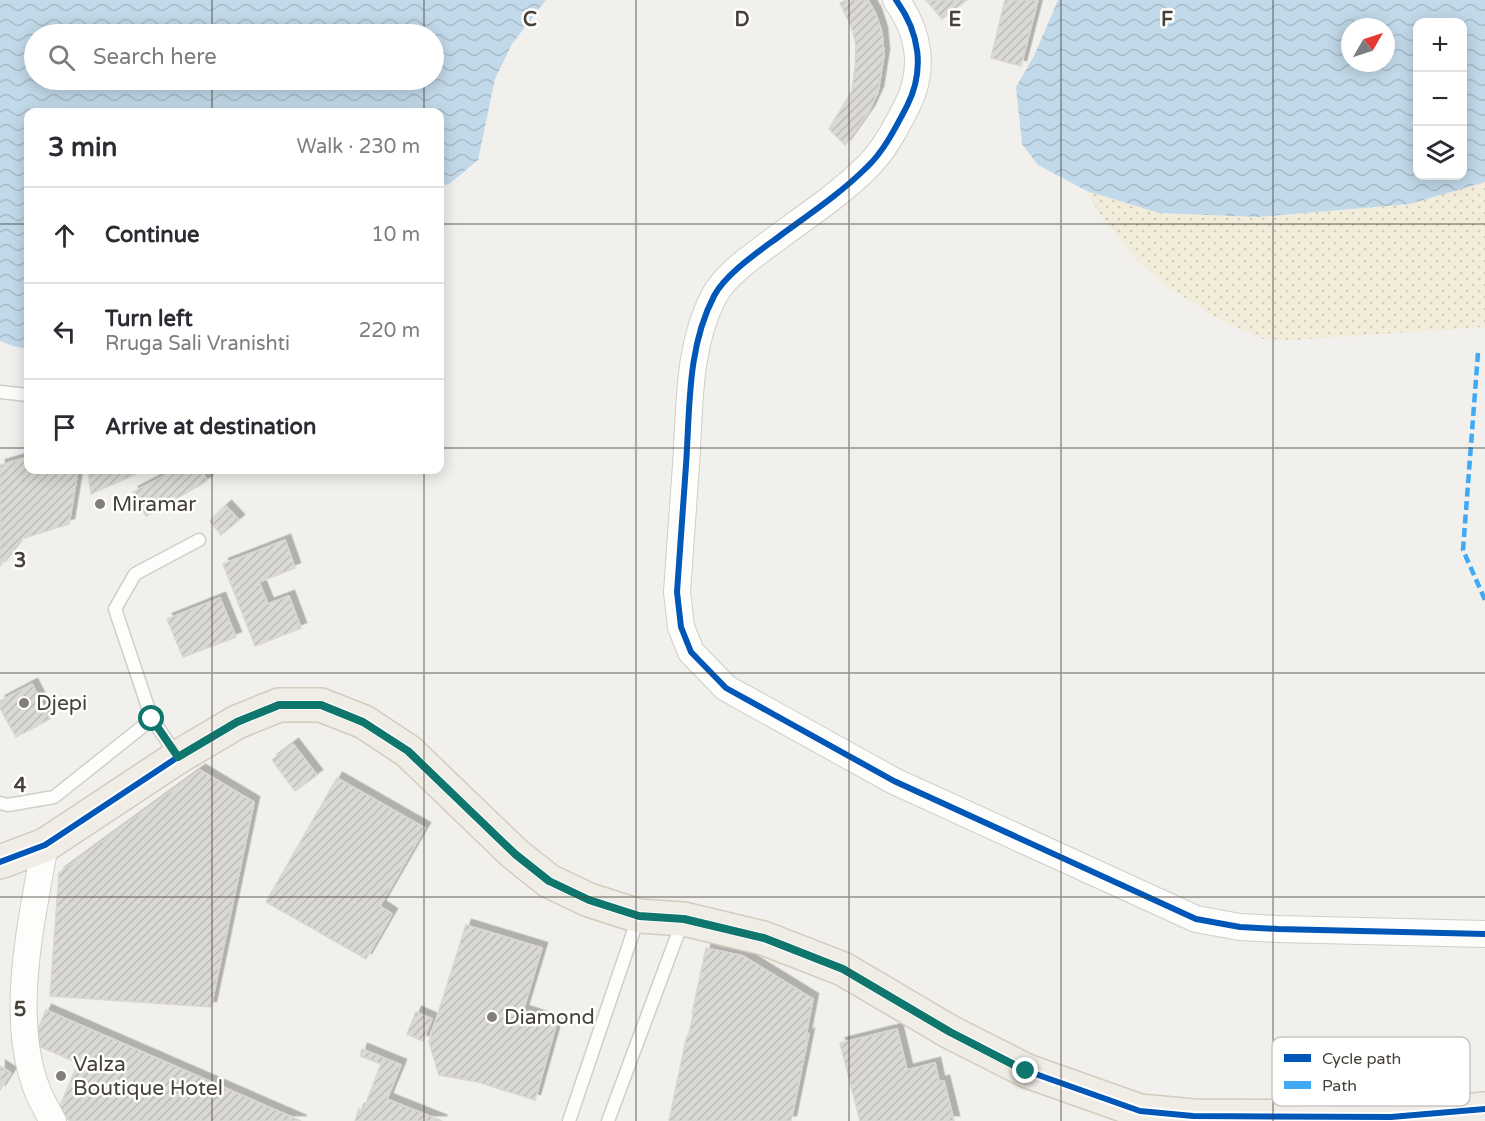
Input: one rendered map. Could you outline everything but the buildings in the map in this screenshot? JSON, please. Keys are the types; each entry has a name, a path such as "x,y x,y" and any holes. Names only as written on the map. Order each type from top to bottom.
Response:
{"main road":[{"path":"0,862 45,845 178,757 237,722 279,705 321,705 363,722 408,751 515,854 549,881 589,900 639,916 684,919 764,938 843,969 950,1032 1026,1071 1131,1116 1391,1117 1485,1108"}],"street":[{"path":"896,0 913,33 919,55 915,89 895,129 869,166 834,197 743,262 715,294 702,327 691,372 677,592 681,627 691,652 726,688 894,781 1196,919 1240,927 1269,929 1485,934"},
{"path":"45,845 25,962 25,1014 27,1053 38,1091 53,1121"}],"lane":[{"path":"0,392 24,395"},
{"path":"178,757 152,719 115,609 135,574 199,540"},
{"path":"0,803 8,805 54,797 152,719"},
{"path":"569,1121 639,916"},
{"path":"608,1121 684,919"}],"sand":[{"path":"1485,182 1485,327 1293,340 1262,339 1214,316 1164,285 1135,258 1097,210 1087,191 1159,213 1258,217 1410,204"}],"water":[{"path":"0,0 546,0 512,44 495,79 478,160 449,184 444,185 444,108 24,108 24,348 0,341"},
{"path":"1058,0 1485,0 1485,182 1410,204 1258,217 1159,213 1087,191 1038,165 1022,144 1016,87 1034,56"}],"marked path":[{"path":"1478,353 1463,550 1485,600"}],"cycle path":[{"path":"896,0 915,39 918,65 913,92 889,138 873,161 847,186 735,271 720,287 705,316 694,357 691,379 677,592 681,627 691,652 726,688 894,781 1196,919 1240,927 1278,929 1485,934"},
{"path":"0,862 45,845 178,757 237,722 279,705 321,705 364,722 408,751 515,854 549,881 589,900 639,916 684,919 763,938 843,969 950,1032 1027,1071 1140,1111 1193,1116 1391,1117 1485,1109"}],"place":[{"name":"Miramar","path":"100,504"},
{"name":"Djepi","path":"24,703"},
{"name":"Diamond","path":"492,1017"},
{"name":"Valza Boutique Hotel","path":"61,1076"}],"route":[{"path":"152,719 178,757 237,722 279,705 321,705 363,722 408,751 515,854 549,881 589,900 639,916 684,919 764,938 843,969 950,1032 1026,1071"}]}
